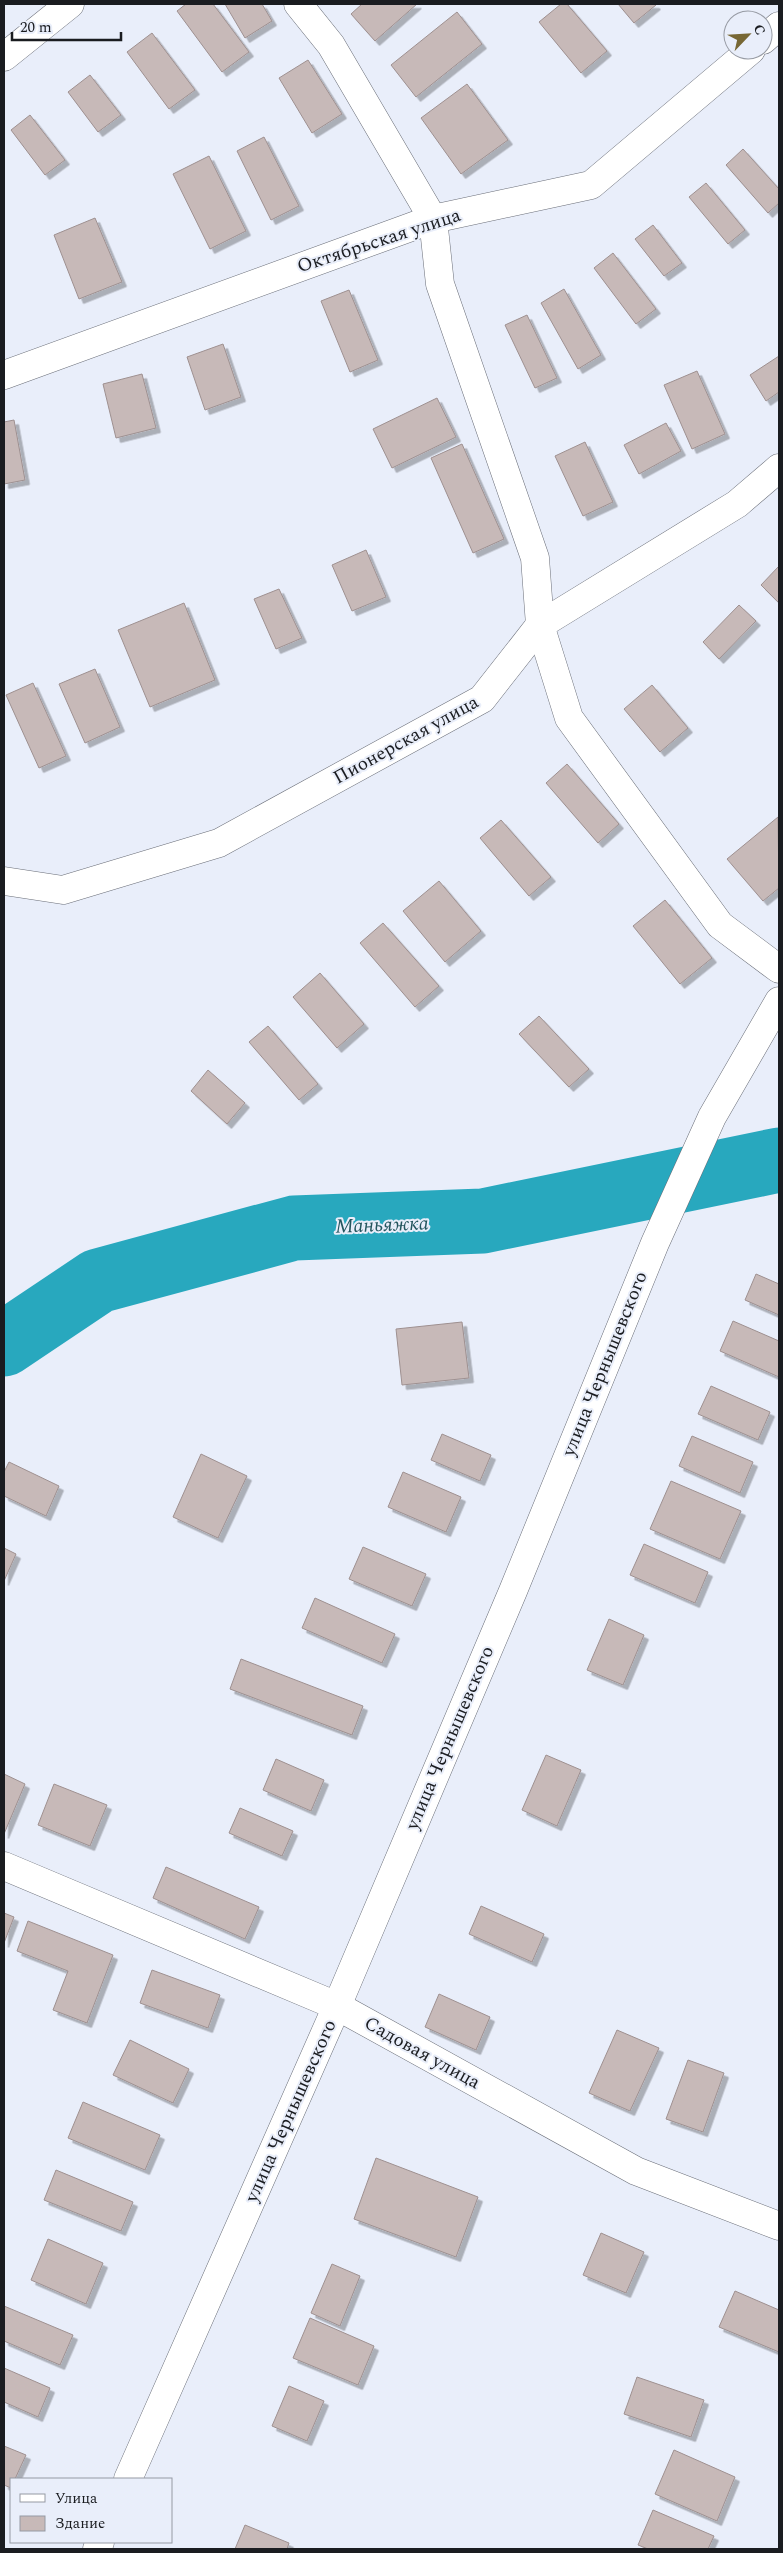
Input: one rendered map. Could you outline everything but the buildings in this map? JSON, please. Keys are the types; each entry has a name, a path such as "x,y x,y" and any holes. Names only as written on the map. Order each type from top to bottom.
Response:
{"street":[{"path":"4,57 70,4"},
{"path":"298,4 331,45 433,219 440,284 535,558 540,625 569,718 720,926 779,969"},
{"name":"Октябрьская улица","path":"4,374 433,219 591,185 739,60"},
{"name":"Пионерская улица","path":"4,881 63,890 219,843 482,699 540,625 737,504 779,468"},
{"name":"улица Чернышевского","path":"128,2478 337,2006 513,1591 654,1243 712,1116 779,1002"},
{"name":"Садовая улица","path":"4,1866 337,2006 636,2171 779,2226"}],"waterway":[{"name":"Маньяжка","path":"4,1344 98,1281 294,1228 483,1221 779,1160"}]}
